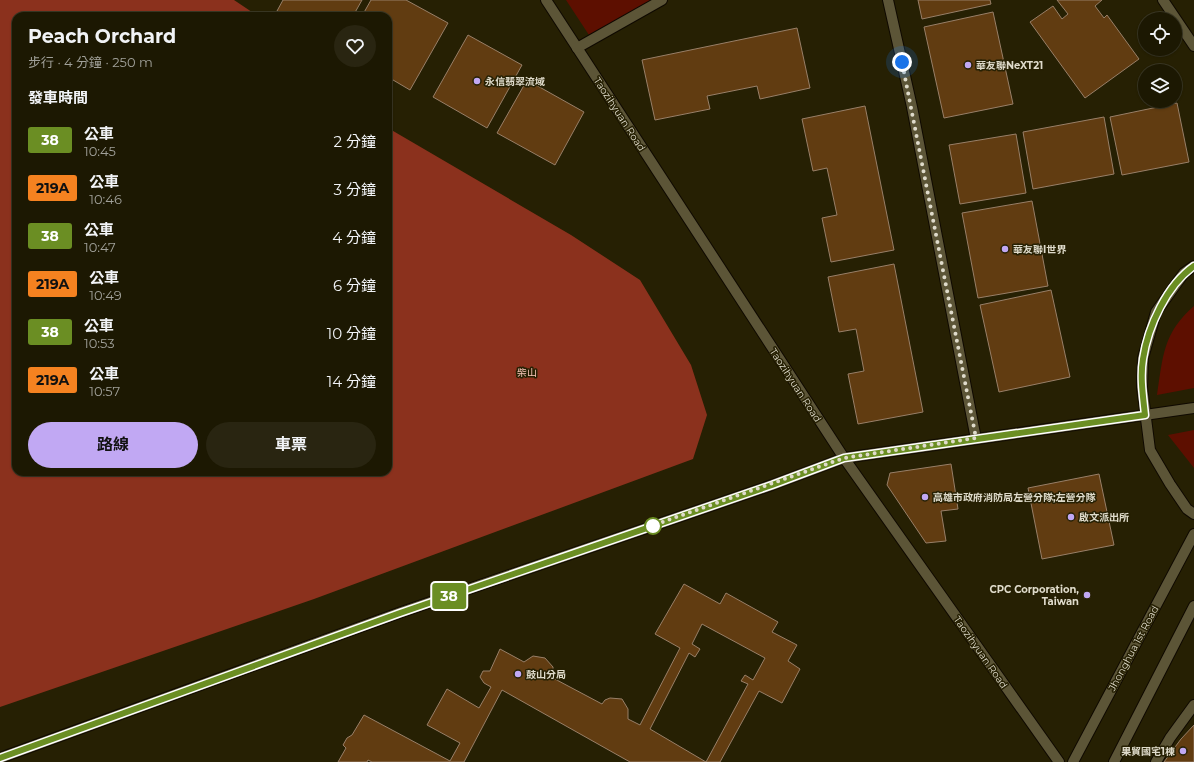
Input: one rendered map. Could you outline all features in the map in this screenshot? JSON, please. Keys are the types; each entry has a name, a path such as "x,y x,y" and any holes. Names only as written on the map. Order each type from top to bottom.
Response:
{"street":[{"name":"Taozihyuan Road","path":"546,0 844,458 1059,762"},
{"path":"577,48 662,0"},
{"path":"888,0 912,107 976,438"},
{"path":"1163,0 1194,46"},
{"path":"1194,266 1184,273 1156,312 1143,358 1142,387 1150,450 1187,509 1194,514"},
{"path":"0,758 400,613 772,485 844,458 1194,408"},
{"name":"Jhonghua 1st Road","path":"1073,762 1194,534"},
{"path":"1114,762 1194,606"},
{"path":"1156,762 1170,738 1194,705"}],"shaded area":[{"path":"566,0 652,0 589,35"},
{"path":"1194,306 1194,388 1157,395 1163,357 1170,336 1184,316"},
{"path":"1194,430 1194,468 1168,435"}],"green space":[{"name":"柴山","path":"0,0 234,0 252,12 12,12 12,476 392,476 392,130 571,235 640,280 691,365 707,415 693,459 314,599 0,707"}],"building":[{"path":"283,0 362,0 355,12 277,11"},
{"path":"371,0 406,0 448,23 410,90 392,79 392,12 364,12"},
{"path":"918,0 990,0 991,4 922,19"},
{"name":"華友聯NeXT21","path":"1057,0 1102,0 1095,6 1104,18 1107,15 1139,59 1085,98 1030,22 1053,6 1062,19 1068,14"},
{"name":"華友聯NeXT21","path":"993,12 1013,104 944,118 924,27"},
{"path":"797,28 810,88 760,99 757,86 707,96 710,109 655,120 642,60"},
{"name":"永信翡翠流域","path":"468,35 522,65 487,128 433,97"},
{"name":"永信翡翠流域","path":"527,80 584,112 555,165 497,133"},
{"path":"865,106 894,250 831,262 822,218 837,215 827,168 813,171 802,119"},
{"path":"1153,108 1178,108 1189,162 1122,175 1110,117"},
{"path":"1104,117 1114,174 1033,189 1023,132"},
{"path":"1016,134 1026,193 960,204 949,145"},
{"name":"華友聯I世界","path":"1032,201 1048,286 978,298 962,213"},
{"path":"894,264 923,412 858,424 848,374 864,371 856,329 839,332 828,277"},
{"path":"1051,290 1070,377 999,392 980,305"},
{"name":"高雄市政府消防局左營分隊;左營分隊","path":"951,464 958,509 941,511 946,541 926,543 887,485 890,473"},
{"name":"啟文派出所","path":"1099,474 1114,545 1042,559 1028,488"},
{"name":"鼓山分局","path":"684,584 720,604 726,593 778,622 772,632 797,645 788,661 800,669 782,703 759,691 720,762 706,762 630,762 502,690 464,762 372,762 368,760 367,762 338,762 346,748 343,745 347,738 352,735 364,715 450,761 460,743 427,725 447,689 479,708 491,687 484,683 480,677 483,671 490,671 500,649 524,662 533,656 545,658 553,667 553,678 602,704 605,700 610,698 622,699 628,709 628,719 640,725 680,648 655,634","holes":["702,624 765,658 753,680 745,675 741,681 748,684 706,762 650,729 689,653 695,657 700,649 692,644"]},
{"name":"果貿國宅1棟","path":"1194,725 1194,762 1164,762 1181,739"}],"bus line":[{"name":"38","path":"0,758 400,613 772,485 844,458 1078,423 1145,415 1142,387 1143,358 1156,312 1184,273 1194,266"}],"place":[{"name":"華友聯NeXT21","path":"968,65"},
{"name":"永信翡翠流域","path":"477,81"},
{"name":"華友聯I世界","path":"1005,249"},
{"name":"高雄市政府消防局左營分隊;左營分隊","path":"925,497"},
{"name":"啟文派出所","path":"1071,517"},
{"name":"CPC Corporation, Taiwan","path":"1087,595"},
{"name":"鼓山分局","path":"518,674"},
{"name":"果貿國宅1棟","path":"1183,751"}],"route":[{"path":"653,526 651,526 772,485 844,458 976,438 902,62"}]}
